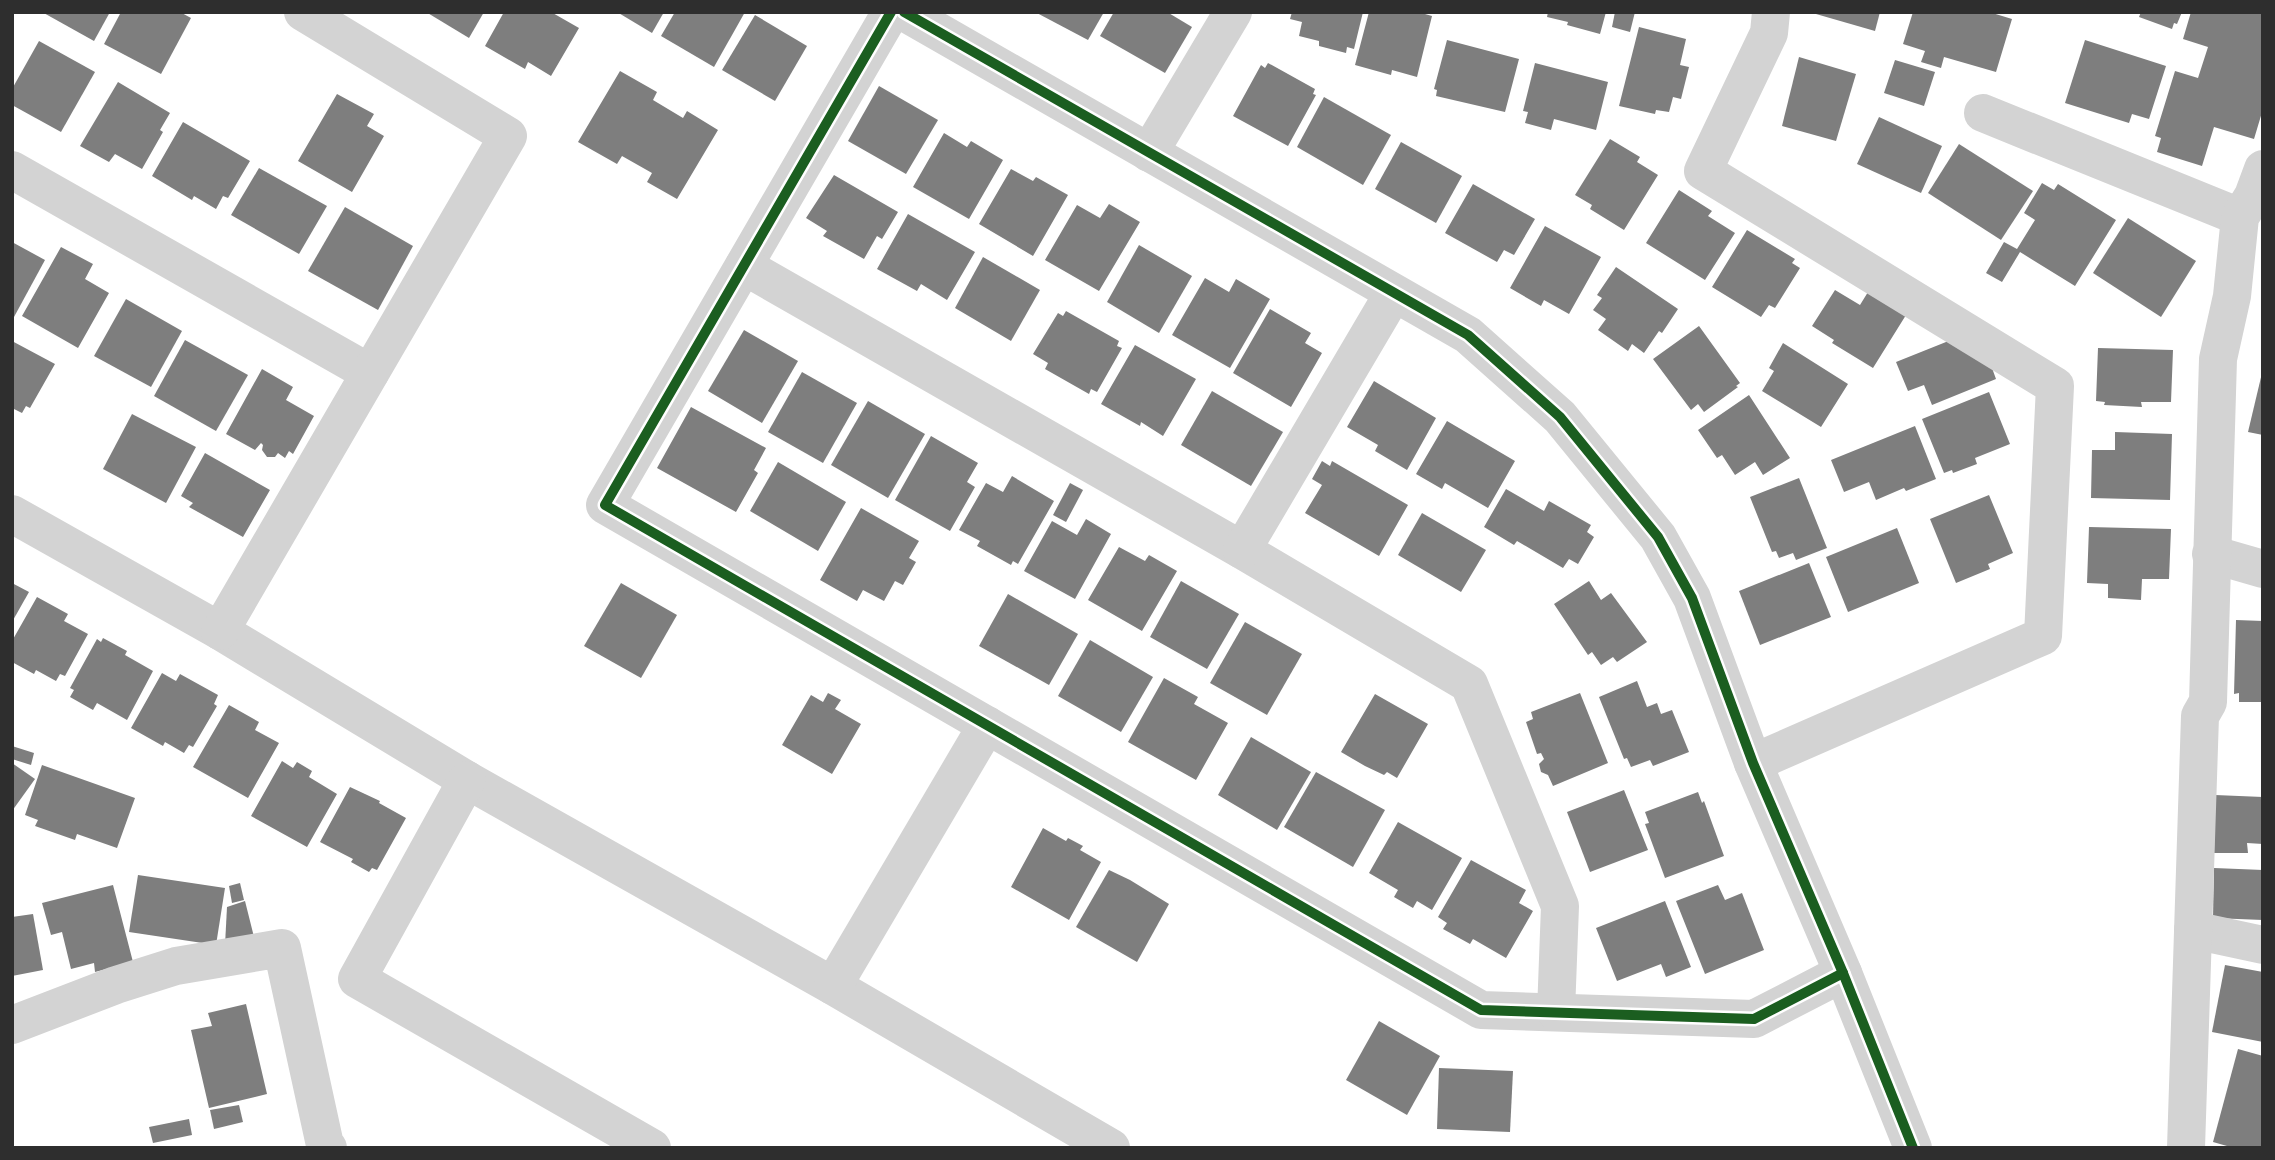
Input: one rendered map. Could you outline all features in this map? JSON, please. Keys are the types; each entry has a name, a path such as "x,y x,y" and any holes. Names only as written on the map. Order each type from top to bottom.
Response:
{"street":[{"path":"220,631 508,136 303,12"},
{"path":"891,12 604,505 1480,1010 1754,1019 1843,973"},
{"path":"904,12 1468,335 1560,417 1658,537 1692,598 1753,763 1843,973 1913,1148"},
{"path":"1149,153 1233,12"},
{"path":"1753,763 2043,636 2055,386 1703,171 1769,33 1772,12"},
{"path":"1983,113 2240,217"},
{"path":"2186,1148 2200,716 2208,702 2218,359 2232,296 2240,217 2253,196 2263,169"},
{"path":"12,170 370,373"},
{"path":"744,266 1242,550 1469,684 1560,906 1556,1012"},
{"path":"1242,550 1393,294"},
{"path":"12,514 220,631 467,780 834,986 1062,1136 1111,1148"},
{"path":"2211,554 2263,569"},
{"path":"834,986 987,725"},
{"path":"467,780 357,979 652,1148"},
{"path":"2193,930 2263,945"},
{"path":"12,1025 176,965 282,948 328,1148"}],"building":[{"path":"42,12 110,12 94,41"},
{"path":"121,12 180,12 191,18 161,74 104,44"},
{"path":"426,12 484,12 469,38"},
{"path":"504,12 551,12 579,28 551,76 528,62 525,69 485,46"},
{"path":"617,12 664,12 652,33"},
{"path":"675,12 745,12 714,67 661,36"},
{"path":"1035,12 1104,12 1088,40"},
{"path":"1114,12 1167,12 1192,27 1165,73 1100,36"},
{"path":"1292,12 1363,12 1354,49 1347,47 1346,53 1319,46 1319,41 1299,36 1302,22 1290,19"},
{"path":"1369,12 1418,12 1432,16 1417,77 1392,70 1391,75 1355,65"},
{"path":"1548,12 1606,12 1600,34 1547,17"},
{"path":"1615,12 1635,12 1630,32 1612,27"},
{"path":"1809,12 1880,12 1875,31"},
{"path":"1913,12 1989,12 2012,19 1996,72 1944,57 1941,68 1921,62 1925,51 1903,44"},
{"path":"2141,12 2182,12 2172,29 2139,17"},
{"path":"2191,12 2263,12 2263,109 2254,139 2214,127 2202,166 2157,152 2161,138 2155,136 2175,71 2198,78 2208,47 2183,39"},
{"path":"755,15 807,46 775,101 722,70"},
{"path":"1639,27 1686,39 1680,65 1689,67 1681,99 1673,97 1669,112 1656,110 1655,114 1619,106"},
{"path":"1447,40 1519,59 1505,112 1436,96 1437,90 1434,89"},
{"path":"2085,40 2166,66 2149,119 2132,114 2129,123 2065,103"},
{"path":"39,41 95,72 61,132 12,105 12,89"},
{"path":"1799,57 1856,74 1836,141 1782,126"},
{"path":"1895,60 1935,72 1924,106 1884,93"},
{"path":"1268,63 1315,89 1313,94 1316,95 1288,146 1233,116 1261,65 1265,68"},
{"path":"1535,63 1608,82 1596,130 1554,119 1551,130 1525,123 1528,112 1523,111"},
{"path":"620,71 657,92 653,100 683,118 687,111 718,130 677,199 647,182 652,173 622,156 617,164 578,142"},
{"path":"118,82 170,113 160,130 163,132 142,169 115,154 109,162 80,146"},
{"path":"879,86 938,120 906,174 848,141"},
{"path":"337,94 374,114 367,126 384,136 352,192 298,161"},
{"path":"1324,97 1391,135 1363,185 1297,147"},
{"path":"1879,117 1942,146 1921,193 1857,164"},
{"path":"183,122 250,161 228,198 223,196 216,209 194,196 192,200 152,176"},
{"path":"944,133 967,147 971,141 1003,160 969,219 913,187"},
{"path":"1610,139 1640,157 1637,162 1658,175 1624,230 1590,209 1592,205 1575,195"},
{"path":"1401,142 1462,176 1436,223 1375,189"},
{"path":"1959,144 2033,191 2001,240 1928,193"},
{"path":"259,168 327,206 299,254 231,215"},
{"path":"1011,169 1033,181 1036,177 1068,195 1033,256 979,224"},
{"path":"834,175 898,212 882,239 877,236 864,259 823,236 827,231 806,218"},
{"path":"2042,183 2054,190 2058,184 2116,220 2075,286 2020,252 2002,282 1986,273 2004,242 2017,249 2035,220 2024,213"},
{"path":"1473,184 1535,219 1514,255 1504,250 1497,262 1445,233"},
{"path":"1679,190 1712,211 1708,216 1735,233 1705,280 1646,243"},
{"path":"1109,204 1140,222 1099,291 1045,260 1077,205 1100,218"},
{"path":"345,207 413,246 378,310 308,271"},
{"path":"908,214 975,252 947,300 921,284 917,291 877,269"},
{"path":"2128,218 2196,261 2161,317 2093,273"},
{"path":"1545,226 1601,257 1569,314 1544,300 1541,306 1510,288"},
{"path":"1747,230 1795,259 1792,263 1800,268 1775,308 1769,305 1761,317 1712,287"},
{"path":"12,242 45,260 14,317 12,316"},
{"path":"1139,245 1192,276 1159,333 1107,302"},
{"path":"61,247 93,264 85,279 109,293 78,348 22,316"},
{"path":"983,257 1040,290 1011,341 955,308"},
{"path":"1616,267 1678,309 1644,353 1632,344 1628,351 1598,330 1606,319 1593,310 1602,298 1597,295"},
{"path":"1205,278 1229,292 1236,279 1270,299 1230,368 1172,335"},
{"path":"1835,290 1860,305 1868,292 1906,315 1873,368 1832,343 1834,340 1812,326"},
{"path":"126,299 182,331 151,387 94,356"},
{"path":"1270,309 1311,333 1305,343 1322,353 1291,407 1233,373"},
{"path":"1066,311 1119,341 1117,346 1122,348 1097,392 1091,389 1089,394 1045,369 1048,363 1033,354 1058,313 1063,316"},
{"path":"1699,326 1740,383 1704,412 1698,404 1691,410 1653,359"},
{"path":"744,330 798,361 762,423 708,391"},
{"path":"1956,338 1984,346 1996,379 1932,405 1924,385 1908,391 1896,362"},
{"path":"185,340 248,375 216,431 154,396"},
{"path":"12,341 55,364 30,408 26,406 22,413 12,408"},
{"path":"1783,343 1848,384 1821,427 1762,391 1774,371 1769,368"},
{"path":"1135,345 1196,379 1163,436 1141,422 1140,426 1101,404"},
{"path":"2098,348 2173,350 2171,402 2141,402 2142,407 2104,405 2105,402 2096,401"},
{"path":"262,369 293,387 286,400 314,416 293,454 289,451 285,458 278,453 275,457 267,457 261,443 255,450 226,434"},
{"path":"802,372 857,403 823,463 768,432"},
{"path":"2263,373 2263,435 2248,432"},
{"path":"1374,381 1436,418 1407,470 1375,451 1378,445 1347,427"},
{"path":"1212,391 1283,432 1251,486 1181,445"},
{"path":"1989,392 2010,444 1975,458 1977,464 1953,473 1952,470 1944,473 1922,419"},
{"path":"1749,395 1790,458 1763,475 1755,462 1735,475 1722,455 1717,458 1698,430"},
{"path":"868,401 925,434 888,498 831,465"},
{"path":"691,407 766,448 754,470 758,473 736,512 657,468"},
{"path":"132,414 196,447 166,503 103,469"},
{"path":"1447,421 1515,461 1488,508 1445,483 1442,489 1416,474"},
{"path":"1915,426 1936,479 1876,500 1869,482 1844,492 1831,460"},
{"path":"2115,432 2172,434 2170,500 2091,498 2092,450 2115,450"},
{"path":"931,436 978,463 967,482 975,487 950,531 895,500"},
{"path":"205,453 270,490 243,537 189,507 193,503 181,496"},
{"path":"1322,461 1330,466 1332,461 1408,505 1379,556 1305,513 1322,485 1312,479"},
{"path":"778,462 846,502 818,551 750,511"},
{"path":"1012,476 1054,501 1018,564 1013,561 1011,565 977,546 980,541 959,530 986,483 1003,492"},
{"path":"1799,478 1827,548 1796,560 1793,553 1779,558 1776,551 1772,552 1750,497"},
{"path":"1070,483 1083,490 1066,522 1053,515"},
{"path":"1506,489 1544,511 1549,501 1591,525 1587,532 1594,537 1578,564 1569,559 1563,568 1517,541 1514,545 1484,527"},
{"path":"1989,495 2013,553 1988,564 1990,569 1956,583 1930,519"},
{"path":"861,508 919,541 909,558 916,562 903,585 895,581 884,601 863,590 857,601 820,580"},
{"path":"1422,513 1486,550 1461,592 1398,555"},
{"path":"1086,519 1111,534 1075,599 1024,571 1052,521 1077,535"},
{"path":"2089,527 2171,529 2169,579 2142,579 2141,600 2108,598 2108,584 2087,583"},
{"path":"1897,528 1919,583 1848,612 1826,557"},
{"path":"1119,547 1145,561 1149,555 1177,571 1142,631 1088,600"},
{"path":"1809,563 1831,617 1760,645 1739,591"},
{"path":"1181,581 1239,614 1207,669 1150,637"},
{"path":"1589,581 1601,600 1611,593 1647,642 1617,662 1613,657 1601,665 1592,652 1588,655 1554,604"},
{"path":"12,583 29,592 12,622"},
{"path":"621,583 677,615 641,678 584,646"},
{"path":"1008,594 1078,634 1049,685 979,646"},
{"path":"37,597 68,614 64,621 88,634 65,676 60,674 56,681 36,670 34,674 12,662 12,641"},
{"path":"2236,620 2263,621 2263,702 2239,702 2239,693 2234,694"},
{"path":"1245,622 1302,654 1267,715 1210,683"},
{"path":"103,638 127,651 125,655 153,671 127,720 97,703 93,710 70,697 74,690 70,688 97,639 101,642"},
{"path":"1090,640 1153,677 1121,732 1058,696"},
{"path":"162,673 176,681 180,674 218,695 214,704 217,706 193,747 189,745 184,753 165,742 163,746 131,728"},
{"path":"1164,678 1198,697 1194,704 1228,723 1196,780 1128,742"},
{"path":"1637,681 1647,707 1657,703 1661,714 1672,710 1689,752 1653,766 1650,760 1631,767 1627,758 1624,759 1599,697"},
{"path":"828,693 841,700 835,709 861,724 832,774 782,745 811,695 823,702"},
{"path":"1580,693 1608,763 1553,786 1548,775 1541,772 1539,764 1544,759 1541,753 1537,754 1526,722 1533,719 1531,712"},
{"path":"1375,694 1428,724 1397,778 1387,772 1384,775 1341,752"},
{"path":"229,705 259,722 255,730 279,743 248,798 193,767"},
{"path":"1251,737 1311,772 1277,830 1218,795"},
{"path":"12,746 34,753 31,765 12,759"},
{"path":"282,761 293,768 297,762 312,771 309,777 337,794 307,847 251,816"},
{"path":"12,763 35,779 12,811"},
{"path":"42,765 135,798 117,848 77,834 75,840 35,826 38,820 25,815"},
{"path":"1316,772 1385,810 1353,867 1284,827"},
{"path":"350,787 380,801 379,803 406,818 377,870 372,868 369,872 351,862 353,859 320,842"},
{"path":"1624,790 1648,850 1590,872 1567,812"},
{"path":"1698,792 1702,803 1704,801 1724,856 1665,878 1645,824 1649,823 1645,812"},
{"path":"2215,795 2263,797 2263,844 2247,843 2248,853 2214,853"},
{"path":"1398,822 1462,858 1432,910 1417,901 1413,908 1394,897 1398,890 1369,873"},
{"path":"1043,828 1066,841 1068,838 1083,846 1080,850 1101,862 1069,920 1011,887"},
{"path":"1471,860 1526,890 1519,903 1533,911 1506,958 1473,939 1470,944 1443,929 1447,923 1438,917"},
{"path":"2214,868 2263,870 2263,920 2213,918"},
{"path":"1109,870 1169,904 1137,962 1076,927"},
{"path":"138,875 225,888 216,945 129,932"},
{"path":"240,883 244,900 232,903 229,886"},
{"path":"113,885 133,962 95,972 94,963 71,969 62,932 51,935 42,903"},
{"path":"1718,885 1725,900 1742,893 1764,950 1705,974 1676,901"},
{"path":"245,901 255,941 225,945 227,907"},
{"path":"1665,901 1691,967 1666,977 1661,964 1617,981 1596,928"},
{"path":"33,914 43,970 12,976 12,917"},
{"path":"2225,965 2263,972 2263,1042 2212,1032"},
{"path":"246,1004 267,1094 209,1108 191,1030 212,1026 208,1013"},
{"path":"1379,1021 1440,1056 1407,1115 1346,1080"},
{"path":"2238,1049 2263,1056 2263,1148 2234,1148 2213,1142"},
{"path":"1439,1068 1513,1071 1510,1132 1437,1129"},
{"path":"239,1105 243,1122 214,1129 210,1110"},
{"path":"189,1119 192,1135 153,1143 149,1127"}],"cycle path":[{"path":"891,12 605,505 1481,1010 1754,1019 1843,973"},
{"path":"904,12 1468,335 1560,417 1658,537 1692,598 1753,763 1843,973 1913,1148"}]}
